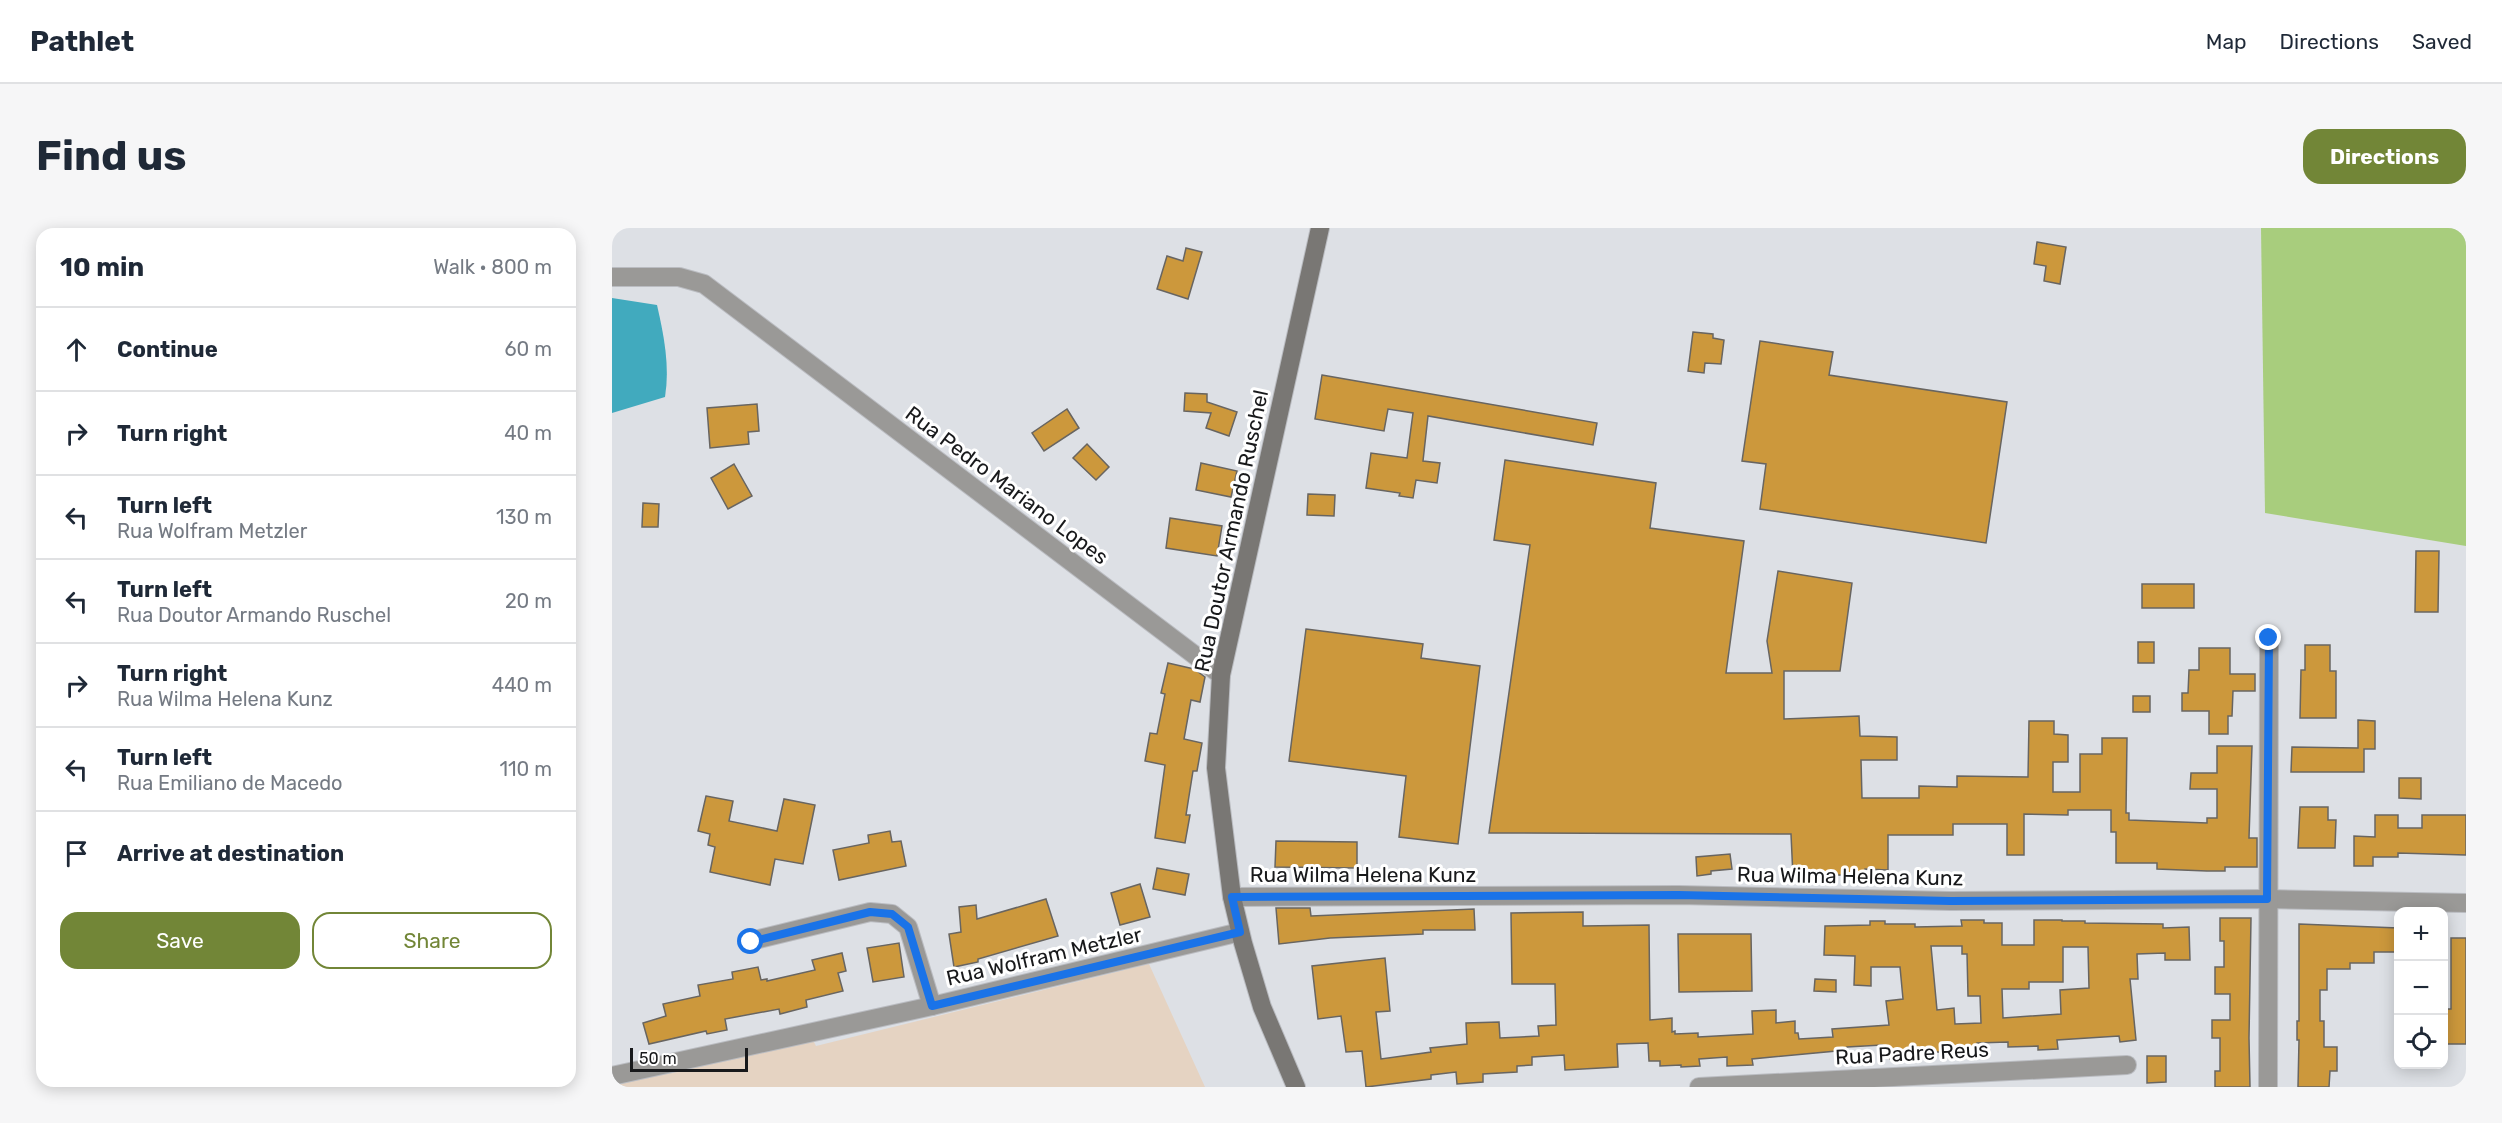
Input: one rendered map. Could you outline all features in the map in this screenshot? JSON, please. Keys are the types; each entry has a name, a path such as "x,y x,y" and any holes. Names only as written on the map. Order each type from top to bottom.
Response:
{"main road":[{"name":"Rua Doutor Armando Ruschel","path":"1296,1087 1262,1007 1240,932 1232,897 1216,768 1221,675 1320,228"}],"street":[{"name":"Rua Pedro Mariano Lopes","path":"612,277 679,277 704,284 1221,675"},
{"path":"2268,1087 2269,638"},
{"name":"Rua Wilma Helena Kunz","path":"1232,897 1678,895 1951,901 2267,899 2466,903"},
{"path":"751,942 870,912 892,914 908,927 932,1006"},
{"name":"Rua Wolfram Metzler","path":"612,1076 932,1006 1240,932"},
{"name":"Rua Padre Reus","path":"1700,1087 1970,1080 2127,1065"}],"shaded area":[{"path":"1149,964 1205,1087 612,1087 612,1085 812,1038 816,1046"}],"green space":[{"path":"2261,228 2466,228 2466,546 2265,513"}],"water":[{"path":"612,298 657,305 664,340 667,374 665,397 612,413"}],"building":[{"path":"2037,242 2066,247 2060,284 2044,281 2046,266 2034,264"},
{"path":"1186,248 1202,252 1188,299 1157,289 1167,256 1183,261"},
{"path":"1693,332 1713,334 1713,338 1724,340 1721,364 1705,363 1704,373 1688,371"},
{"path":"1760,341 1833,352 1829,375 2007,402 1986,543 1760,509 1766,464 1742,461"},
{"path":"1322,375 1597,423 1593,445 1428,416 1423,461 1440,463 1437,483 1416,480 1413,498 1399,496 1400,493 1366,488 1371,453 1407,458 1413,413 1388,409 1384,431 1315,419"},
{"path":"1185,393 1207,394 1207,402 1237,412 1229,436 1206,428 1211,413 1184,411"},
{"path":"757,404 759,431 748,432 749,444 710,448 707,408"},
{"path":"1067,409 1079,428 1044,451 1032,433"},
{"path":"1087,444 1109,467 1096,480 1073,458"},
{"path":"1505,460 1656,483 1650,528 1744,541 1726,673 1772,673 1767,641 1778,571 1852,583 1840,671 1784,671 1784,719 1859,716 1860,736 1897,737 1897,760 1861,760 1862,798 1919,798 1919,786 1957,787 1957,776 2028,777 2029,721 2054,721 2054,734 2068,735 2068,762 2053,762 2053,792 2080,792 2080,754 2102,754 2102,738 2127,738 2126,813 2129,813 2129,820 2207,823 2207,818 2217,818 2217,789 2190,789 2191,773 2217,773 2217,746 2252,746 2249,838 2257,838 2257,867 2225,867 2225,871 2207,871 2157,869 2157,863 2116,863 2116,832 2111,832 2111,810 2068,810 2068,815 2024,814 2024,855 2007,855 2007,824 1953,824 1953,835 1888,835 1888,870 1865,869 1865,874 1793,877 1791,834 1489,833 1530,545 1494,540"},
{"path":"1201,463 1237,471 1231,497 1196,490"},
{"path":"734,464 752,496 728,509 711,478"},
{"path":"1308,494 1335,495 1334,516 1307,515"},
{"path":"643,503 659,504 658,527 642,527"},
{"path":"1170,518 1222,526 1217,556 1166,548"},
{"path":"2416,551 2439,551 2438,612 2415,612"},
{"path":"2142,584 2194,584 2194,608 2142,608"},
{"path":"1306,629 1423,644 1421,658 1480,666 1458,844 1399,837 1406,776 1289,761"},
{"path":"2138,642 2154,642 2154,663 2138,663"},
{"path":"2305,645 2330,645 2330,671 2336,671 2336,718 2300,718 2301,670 2305,670"},
{"path":"2199,648 2230,648 2230,674 2255,674 2255,691 2233,691 2232,716 2228,716 2228,734 2209,734 2209,711 2182,711 2182,693 2188,693 2189,670 2199,670"},
{"path":"1168,663 1194,669 1205,677 1200,702 1191,700 1184,739 1202,743 1197,771 1193,771 1186,815 1190,815 1185,843 1155,838 1165,765 1145,761 1150,733 1157,734 1165,694 1161,693"},
{"path":"2133,696 2150,696 2150,712 2133,712"},
{"path":"2358,720 2375,721 2375,749 2364,749 2364,772 2291,772 2292,747 2358,748"},
{"path":"2399,778 2421,778 2421,799 2399,798"},
{"path":"706,796 733,801 729,821 777,831 784,799 815,805 803,864 775,859 770,885 710,872 715,847 708,845 710,834 698,831"},
{"path":"2300,807 2328,807 2328,820 2336,820 2335,848 2298,848"},
{"path":"2375,815 2398,815 2398,828 2422,828 2422,815 2466,815 2466,855 2398,853 2398,857 2373,857 2373,866 2354,866 2354,836 2375,837"},
{"path":"890,831 892,842 901,841 906,866 839,880 833,850 869,843 868,835"},
{"path":"1276,841 1357,842 1357,868 1275,867"},
{"path":"1730,854 1732,869 1711,871 1711,874 1697,876 1696,857"},
{"path":"1157,868 1189,874 1185,895 1153,889"},
{"path":"1140,884 1150,917 1120,925 1111,893"},
{"path":"1046,899 1058,936 978,959 978,962 954,967 949,934 961,932 959,907 976,905 977,919"},
{"path":"1276,908 1310,908 1311,916 1474,909 1475,930 1423,930 1423,934 1330,938 1279,944"},
{"path":"1583,912 1583,926 1649,925 1650,1020 1672,1018 1672,1032 1675,1031 1675,1034 1698,1033 1698,1037 1753,1034 1752,1011 1776,1010 1776,1023 1795,1021 1795,1033 1798,1033 1799,1039 1833,1037 1832,1029 1889,1025 1886,1001 1903,999 1900,967 1871,967 1871,986 1854,985 1855,956 1824,955 1825,926 1870,925 1870,921 1885,921 1885,924 1915,924 1915,927 1962,926 1961,920 1984,920 1984,923 2002,923 2002,945 2034,945 2034,920 2163,924 2163,928 2189,927 2190,960 2165,960 2165,953 2137,954 2138,979 2130,979 2136,1040 2120,1042 2119,1036 2057,1040 2058,1049 2038,1050 2038,1046 2008,1047 2008,1042 1977,1043 1977,1052 1907,1053 1907,1058 1890,1059 1889,1049 1883,1049 1882,1045 1847,1047 1847,1050 1752,1059 1753,1065 1727,1066 1727,1057 1699,1059 1700,1066 1681,1067 1681,1065 1660,1066 1660,1061 1649,1061 1648,1043 1617,1044 1618,1067 1565,1070 1564,1055 1532,1057 1532,1065 1517,1066 1517,1072 1483,1074 1483,1082 1457,1084 1456,1072 1431,1075 1431,1079 1366,1087 1362,1051 1346,1052 1341,1016 1318,1019 1312,966 1385,958 1390,1011 1376,1012 1381,1059 1431,1052 1430,1048 1467,1044 1466,1023 1499,1022 1500,1038 1539,1036 1538,1026 1556,1025 1555,984 1512,984 1511,913","holes":["1931,946 1962,946 1962,954 1967,954 1968,996 1980,996 1981,1023 1955,1024 1954,1008 1937,1010","2063,947 2088,947 2089,988 2060,990 2061,1014 2003,1018 2002,989 2029,989 2029,982 2063,982"]},
{"path":"2220,918 2251,918 2250,1087 2215,1087 2215,1071 2220,1071 2220,1038 2212,1038 2212,1020 2230,1020 2230,994 2215,994 2215,967 2224,967 2224,941 2220,941"},
{"path":"2299,924 2394,928 2394,952 2374,952 2374,963 2350,963 2350,969 2327,969 2327,990 2320,990 2320,1021 2324,1021 2324,1047 2337,1047 2337,1071 2330,1071 2329,1087 2298,1087 2297,1021 2299,1021"},
{"path":"1678,934 1751,934 1752,991 1679,992"},
{"path":"2451,938 2466,938 2466,1044 2448,1044 2448,1009 2451,1009"},
{"path":"899,943 904,977 873,982 867,948"},
{"path":"842,953 846,971 838,973 843,991 806,1000 807,1007 780,1014 779,1009 725,1019 727,1030 707,1034 706,1031 649,1044 643,1023 666,1016 663,1004 700,996 698,985 733,979 732,972 758,967 761,980 767,979 767,981 815,970 812,960"},
{"path":"1815,979 1836,980 1836,992 1814,991"},
{"path":"2147,1056 2166,1056 2166,1082 2147,1083"}],"route":[{"path":"751,942 870,912 892,914 908,927 932,1006 1240,932 1232,897 1678,895 1951,901 2267,899 2269,638"}]}
